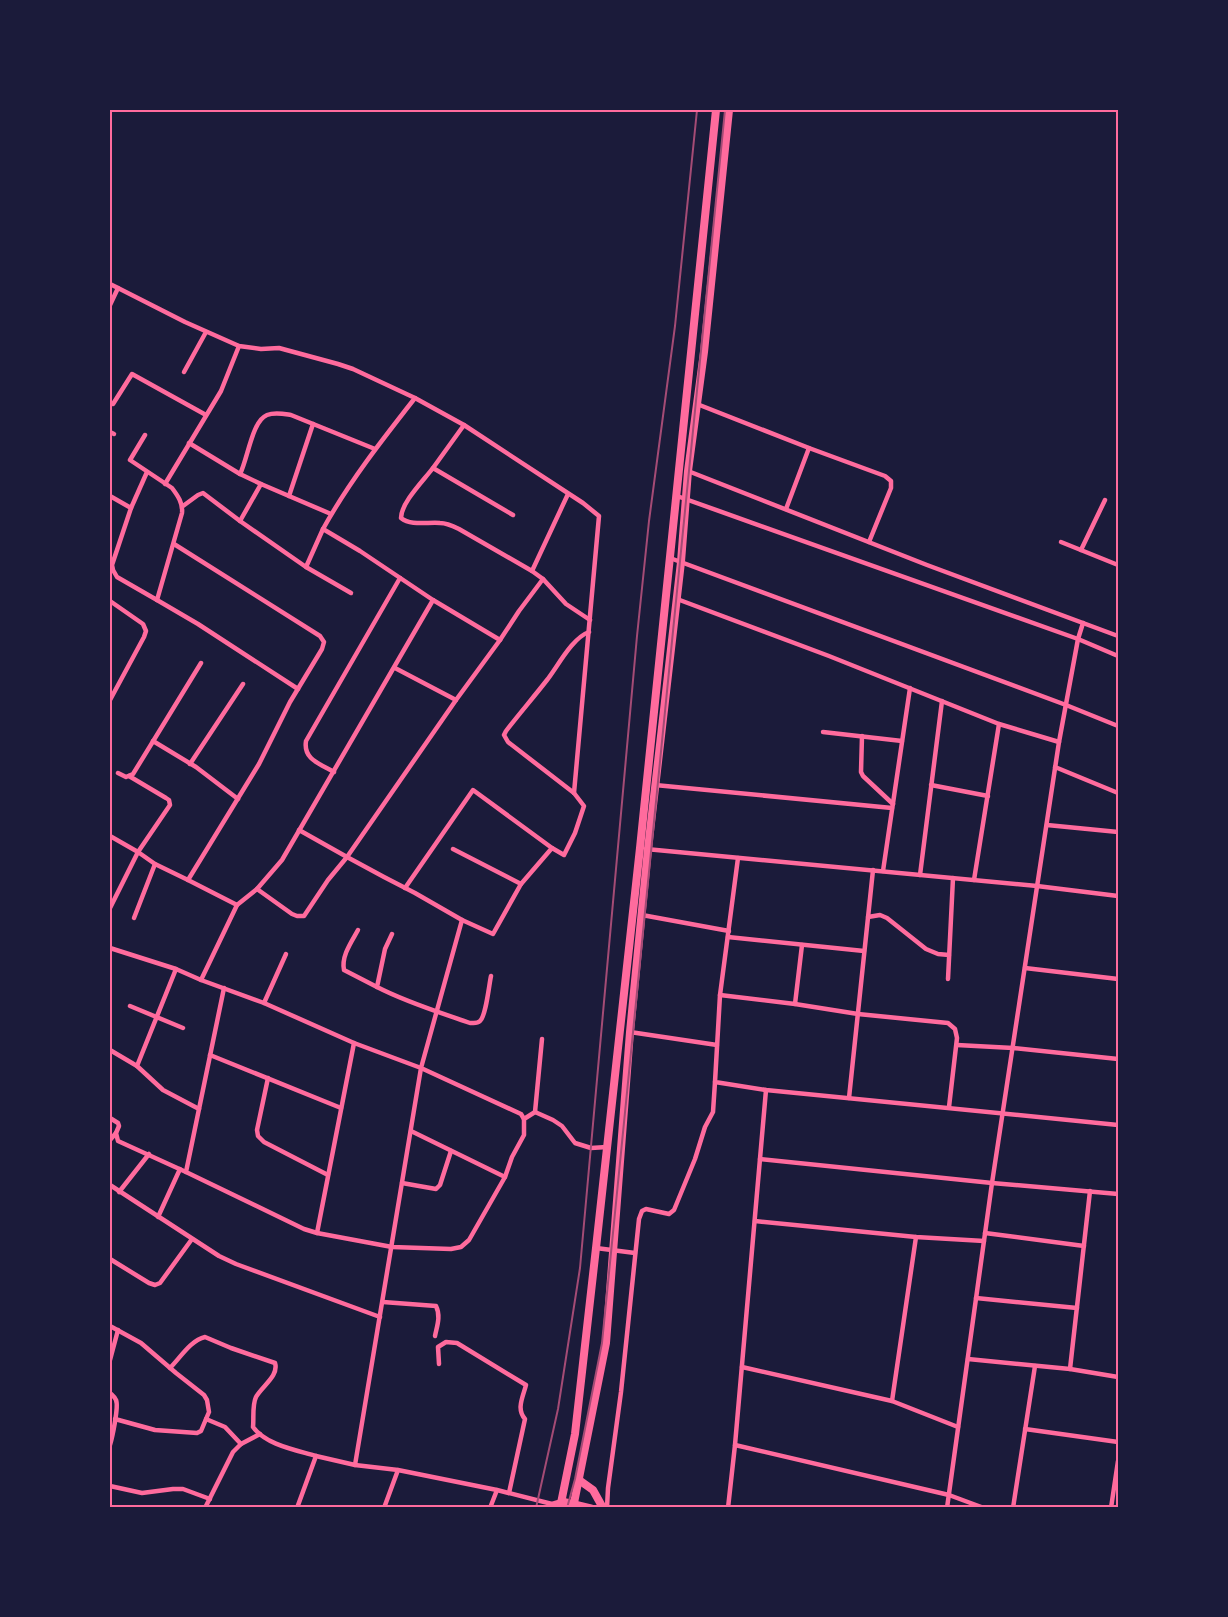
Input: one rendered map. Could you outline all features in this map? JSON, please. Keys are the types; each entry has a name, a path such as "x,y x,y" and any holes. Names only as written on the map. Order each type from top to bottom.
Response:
{"highway":[{"path":"574,1505 606,1342 630,1032 642,915 644,849 656,785 681,562 686,500 684,470 700,266 717,110"},
{"path":"557,1505 575,1434 607,1147 644,849 676,496 684,470 697,405 729,110"},
{"path":"700,266 712,267"},
{"path":"579,1480 592,1490 605,1508"}],"main road":[{"path":"557,1505 591,1508"}],"street":[{"path":"110,284 239,346 279,348 353,369 464,425 526,464 599,516 574,793"},
{"path":"110,305 118,288"},
{"path":"184,372 206,332"},
{"path":"165,484 221,391 239,346"},
{"path":"113,404 132,374 206,415"},
{"path":"306,567 331,514 375,449 415,399"},
{"path":"697,405 885,476 891,481 891,488 869,542"},
{"path":"240,474 256,426 268,415 291,414 375,449"},
{"path":"289,496 313,424"},
{"path":"464,425 404,505 400,514 401,518 407,522 448,524 543,579 566,604 590,620"},
{"path":"145,435 130,460 176,493 183,506 157,600"},
{"path":"189,443 240,474 331,514"},
{"path":"786,510 809,448"},
{"path":"433,468 513,515"},
{"path":"684,470 1119,636"},
{"path":"117,577 112,570 112,565 147,472"},
{"path":"240,521 261,484"},
{"path":"183,506 203,494 306,567 351,593"},
{"path":"532,572 568,494"},
{"path":"110,496 132,508"},
{"path":"676,496 1078,639 1119,656"},
{"path":"1082,550 1105,500"},
{"path":"323,529 500,640"},
{"path":"1061,542 1119,565"},
{"path":"174,544 322,638 324,642 259,764 188,879"},
{"path":"670,558 1119,726"},
{"path":"110,572 198,624 298,689"},
{"path":"334,772 309,757 305,748 306,741 400,578"},
{"path":"257,889 292,914 304,916 543,579"},
{"path":"677,599 829,656 999,724 1059,742"},
{"path":"201,980 237,905 257,889 278,866 434,600"},
{"path":"110,601 143,624 146,631 110,700"},
{"path":"948,1508 992,1183 1055,767 1078,639 1083,623"},
{"path":"405,888 473,790 564,855 575,833 584,806 574,793 508,742 504,735 572,646 582,635 589,632"},
{"path":"129,776 133,774 201,663"},
{"path":"394,668 456,700"},
{"path":"190,764 243,684"},
{"path":"883,871 910,688"},
{"path":"920,875 942,701"},
{"path":"974,880 999,724"},
{"path":"823,732 902,741"},
{"path":"862,736 861,772 892,806"},
{"path":"153,741 202,771 238,799"},
{"path":"1055,767 1119,793"},
{"path":"110,909 138,852 170,802 129,776 118,773"},
{"path":"656,785 892,806"},
{"path":"932,785 988,796"},
{"path":"1047,825 1119,832"},
{"path":"299,830 462,920 493,934 521,884 552,848"},
{"path":"110,836 155,864 237,905"},
{"path":"453,849 521,884"},
{"path":"644,849 1037,886 1119,896"},
{"path":"605,1508 621,1392 639,1219 642,1211 646,1209 669,1214 674,1210 695,1159 705,1127 713,1112 720,996 738,858"},
{"path":"134,918 155,864"},
{"path":"849,1098 873,870"},
{"path":"948,979 953,878"},
{"path":"642,915 728,934 864,951"},
{"path":"868,917 880,915 887,918 926,949 938,954 949,955"},
{"path":"355,1465 422,1068 462,920"},
{"path":"358,930 344,957 344,970 437,1013 470,1023 479,1022 483,1016 491,976"},
{"path":"377,987 385,949 392,934"},
{"path":"795,1004 802,945"},
{"path":"110,948 176,969 354,1043 422,1068 520,1114 524,1119 524,1135 512,1157 505,1177 469,1240 461,1247 450,1249 392,1247 304,1229 118,1141 116,1132"},
{"path":"264,1004 286,954"},
{"path":"1025,968 1119,979"},
{"path":"137,1066 176,969"},
{"path":"186,1172 224,988"},
{"path":"720,996 948,1023 955,1029 957,1046 949,1107"},
{"path":"130,1006 183,1028"},
{"path":"630,1032 717,1045"},
{"path":"535,1112 542,1040"},
{"path":"317,1233 354,1043"},
{"path":"957,1046 1013,1048 1119,1059"},
{"path":"110,1050 137,1066 164,1090 200,1109"},
{"path":"210,1055 341,1108"},
{"path":"268,1078 257,1130 258,1136 264,1142 328,1175"},
{"path":"715,1082 766,1090 1119,1125"},
{"path":"728,1508 766,1090"},
{"path":"535,1112 561,1126 575,1143 591,1148 607,1147"},
{"path":"524,1119 535,1112"},
{"path":"110,1118 119,1126 110,1140"},
{"path":"411,1131 505,1177"},
{"path":"402,1183 436,1189 440,1185 451,1151"},
{"path":"119,1192 149,1154"},
{"path":"760,1159 1119,1194"},
{"path":"158,1217 180,1169"},
{"path":"110,1185 219,1256 380,1317"},
{"path":"1070,1369 1090,1191"},
{"path":"755,1221 916,1237 984,1241"},
{"path":"985,1233 1084,1246"},
{"path":"892,1401 916,1237"},
{"path":"110,1259 155,1285 160,1283 192,1239"},
{"path":"596,1248 635,1253"},
{"path":"976,1298 1077,1308"},
{"path":"383,1302 436,1306 438,1322 435,1336"},
{"path":"110,1326 141,1343 204,1395 209,1406 209,1412 201,1431 194,1433 155,1430 115,1419"},
{"path":"110,1360 118,1330"},
{"path":"170,1368 196,1341 205,1337 275,1363 276,1371 256,1397 253,1427 260,1434 277,1443 316,1456 355,1465 398,1470 557,1505"},
{"path":"439,1364 438,1347 446,1342 457,1343 526,1385 520,1408 525,1419 509,1493"},
{"path":"968,1359 1070,1369 1119,1377"},
{"path":"1013,1508 1035,1366"},
{"path":"742,1367 892,1401 958,1427"},
{"path":"110,1393 117,1403 110,1445"},
{"path":"206,1419 225,1427 242,1443"},
{"path":"1025,1429 1119,1442"},
{"path":"206,1508 233,1452 242,1443 260,1434"},
{"path":"735,1445 949,1495 984,1508"},
{"path":"297,1508 316,1456"},
{"path":"1111,1508 1119,1461"},
{"path":"384,1508 398,1470"},
{"path":"110,1486 142,1493 183,1489 210,1499"},
{"path":"490,1508 497,1490"}],"railway":[{"path":"536,1508 558,1409 580,1268 637,636 649,521 675,326 697,110"},
{"path":"567,1508 575,1479 602,1343 725,110"}]}
